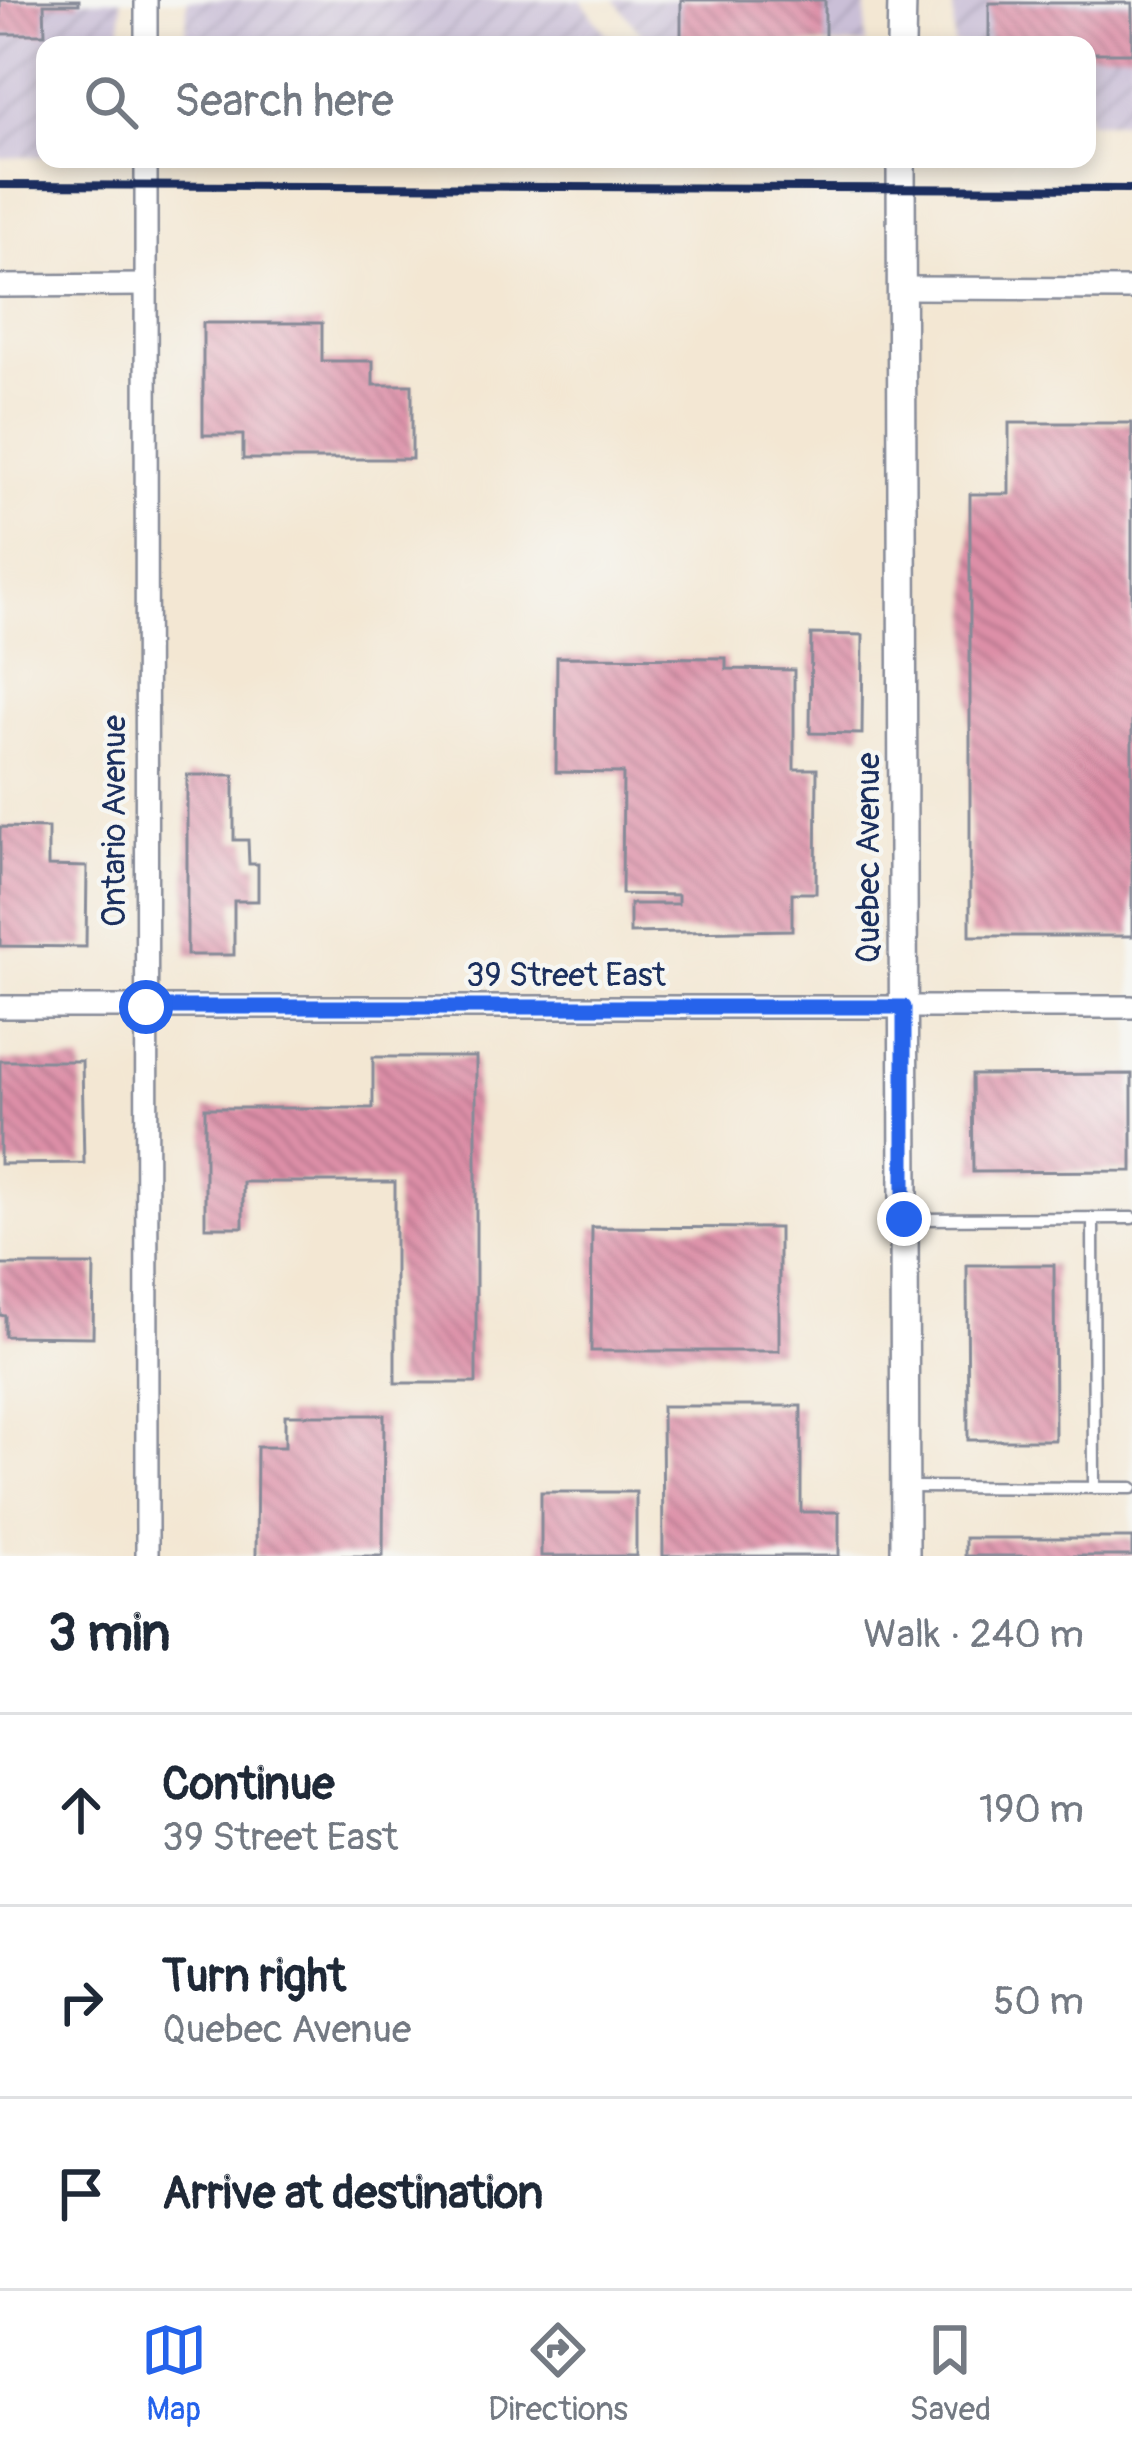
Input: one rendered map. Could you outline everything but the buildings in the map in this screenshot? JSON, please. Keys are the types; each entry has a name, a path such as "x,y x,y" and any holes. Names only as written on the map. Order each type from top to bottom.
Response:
{"street":[{"path":"146,0 146,36"},
{"path":"901,36 902,0"},
{"name":"Ontario Avenue","path":"146,168 147,1556"},
{"name":"Quebec Avenue","path":"901,168 905,1556"},
{"path":"0,286 147,285"},
{"path":"901,288 1132,289"},
{"name":"39 Street East","path":"0,1007 1132,1007"}],"lane":[{"path":"1093,1218 1094,1488"},
{"path":"904,1219 1132,1218"},
{"path":"904,1486 1132,1488"}],"shaded area":[{"path":"0,0 121,0 121,36 36,36 36,156 0,158"},
{"path":"187,0 581,0 610,36 186,36"},
{"path":"614,0 866,0 866,36 644,36"},
{"path":"953,0 1132,0 1132,122 1096,122 1096,36 954,36"}],"railway":[{"path":"0,185 1132,189"}],"route":[{"path":"146,1007 904,1007 904,1219"}]}
